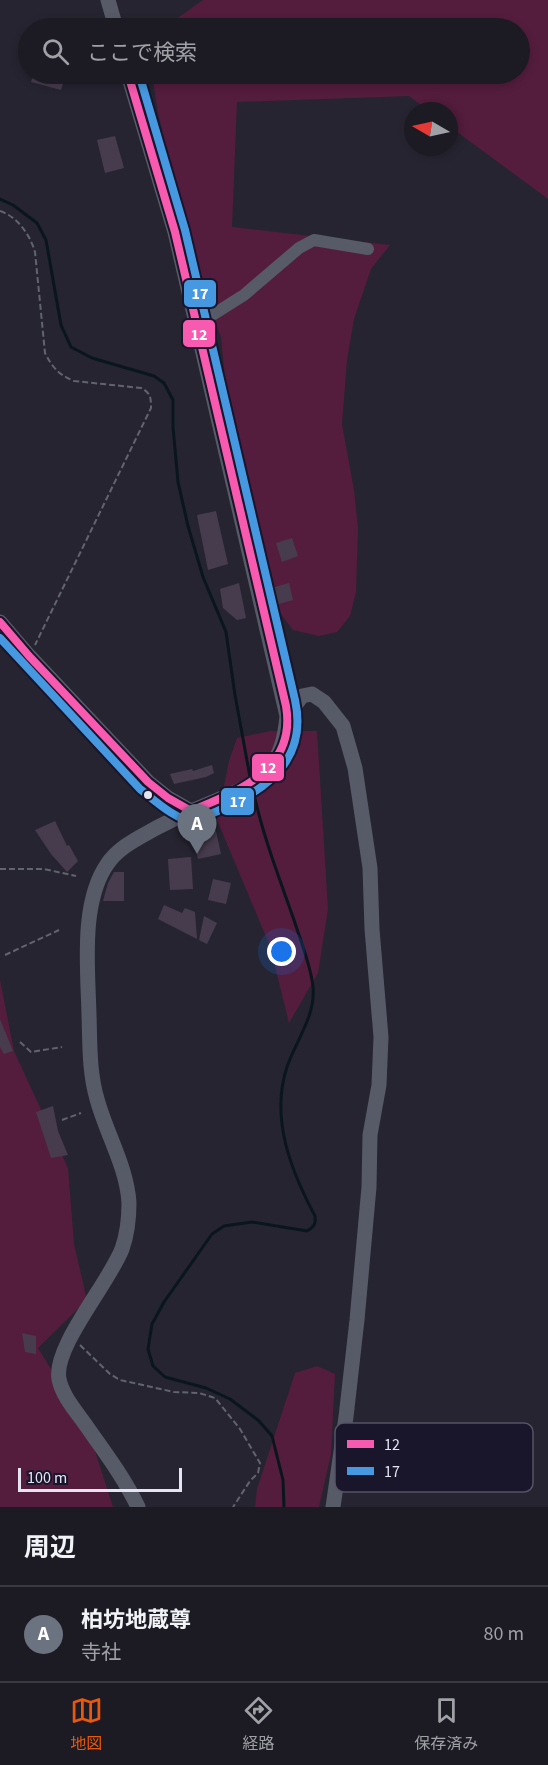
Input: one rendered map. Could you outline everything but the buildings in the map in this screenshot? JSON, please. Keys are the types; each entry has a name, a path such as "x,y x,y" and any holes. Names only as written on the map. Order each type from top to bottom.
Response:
{"street":[{"path":"108,0 113,18"},
{"path":"131,84 175,232 287,716 282,747 274,762 258,779 152,830 115,853 95,889 87,938 90,1058 94,1088 126,1182 128,1218 122,1249 103,1287 64,1349 58,1371 59,1380 72,1405 127,1485 138,1507"},
{"path":"196,318 214,314 244,295 299,248 314,240 368,249"},
{"path":"0,622 148,782 168,798 191,811"},
{"path":"287,716 302,696 312,694 324,702 344,726 355,768 370,868 372,929 381,1037 379,1085 370,1135 369,1187 345,1423"},
{"path":"333,1507 335,1492"}],"path":[{"path":"0,211 7,213 21,225 31,239 35,252 45,353 51,366 64,377 74,381 141,388 148,391 151,397 151,408 29,656"},
{"path":"0,869 44,869 76,876"},
{"path":"5,955 59,930"},
{"path":"20,1042 31,1052 62,1047"},
{"path":"62,1120 81,1113"},
{"path":"79,1344 110,1374 120,1380 174,1392 199,1393 215,1398 240,1429 260,1463 258,1473 233,1507"}],"shaded area":[{"path":"203,0 548,0 548,199 458,133 458,102 417,102 409,96 237,102 232,227 390,245 371,269 354,319 347,360 342,424 354,490 358,528 356,592 350,616 337,632 319,636 293,630 274,605 262,570 246,486 229,419 221,337 190,255 154,84 530,84 530,18 178,18"},
{"path":"270,731 317,731 328,909 318,973 289,1023 270,946 217,820 229,761 237,738"},
{"path":"0,980 14,1051 68,1168 74,1244 87,1300 38,1348 67,1395 95,1451 113,1507 0,1507"},
{"path":"317,1366 335,1374 331,1454 319,1507 255,1507 257,1489 295,1373"}],"waterway":[{"path":"0,199 13,205 37,223 46,240 61,325 71,347 92,358 154,376 164,383 173,400 178,482 203,577 226,632 250,777"},
{"path":"253,789 266,839 305,953 313,986 308,1018 287,1067 282,1086 281,1105 282,1125 291,1163 315,1216 315,1221 313,1227 307,1231 252,1222 224,1226 212,1234 164,1302 152,1324 148,1349 153,1366 165,1377 206,1388 230,1399 259,1421 272,1436 283,1480 284,1507"}],"transit line":[{"name":"12","path":"0,622 148,782 168,798 191,811 245,786 273,762 282,747 287,728 286,706 175,232 131,84"},
{"name":"17","path":"0,638 140,789 181,818 194,821 254,792 271,779 284,764 294,746 297,725 295,700 185,230 142,84"}],"place":[{"name":"柏坊地蔵尊","path":"197,854"}]}
